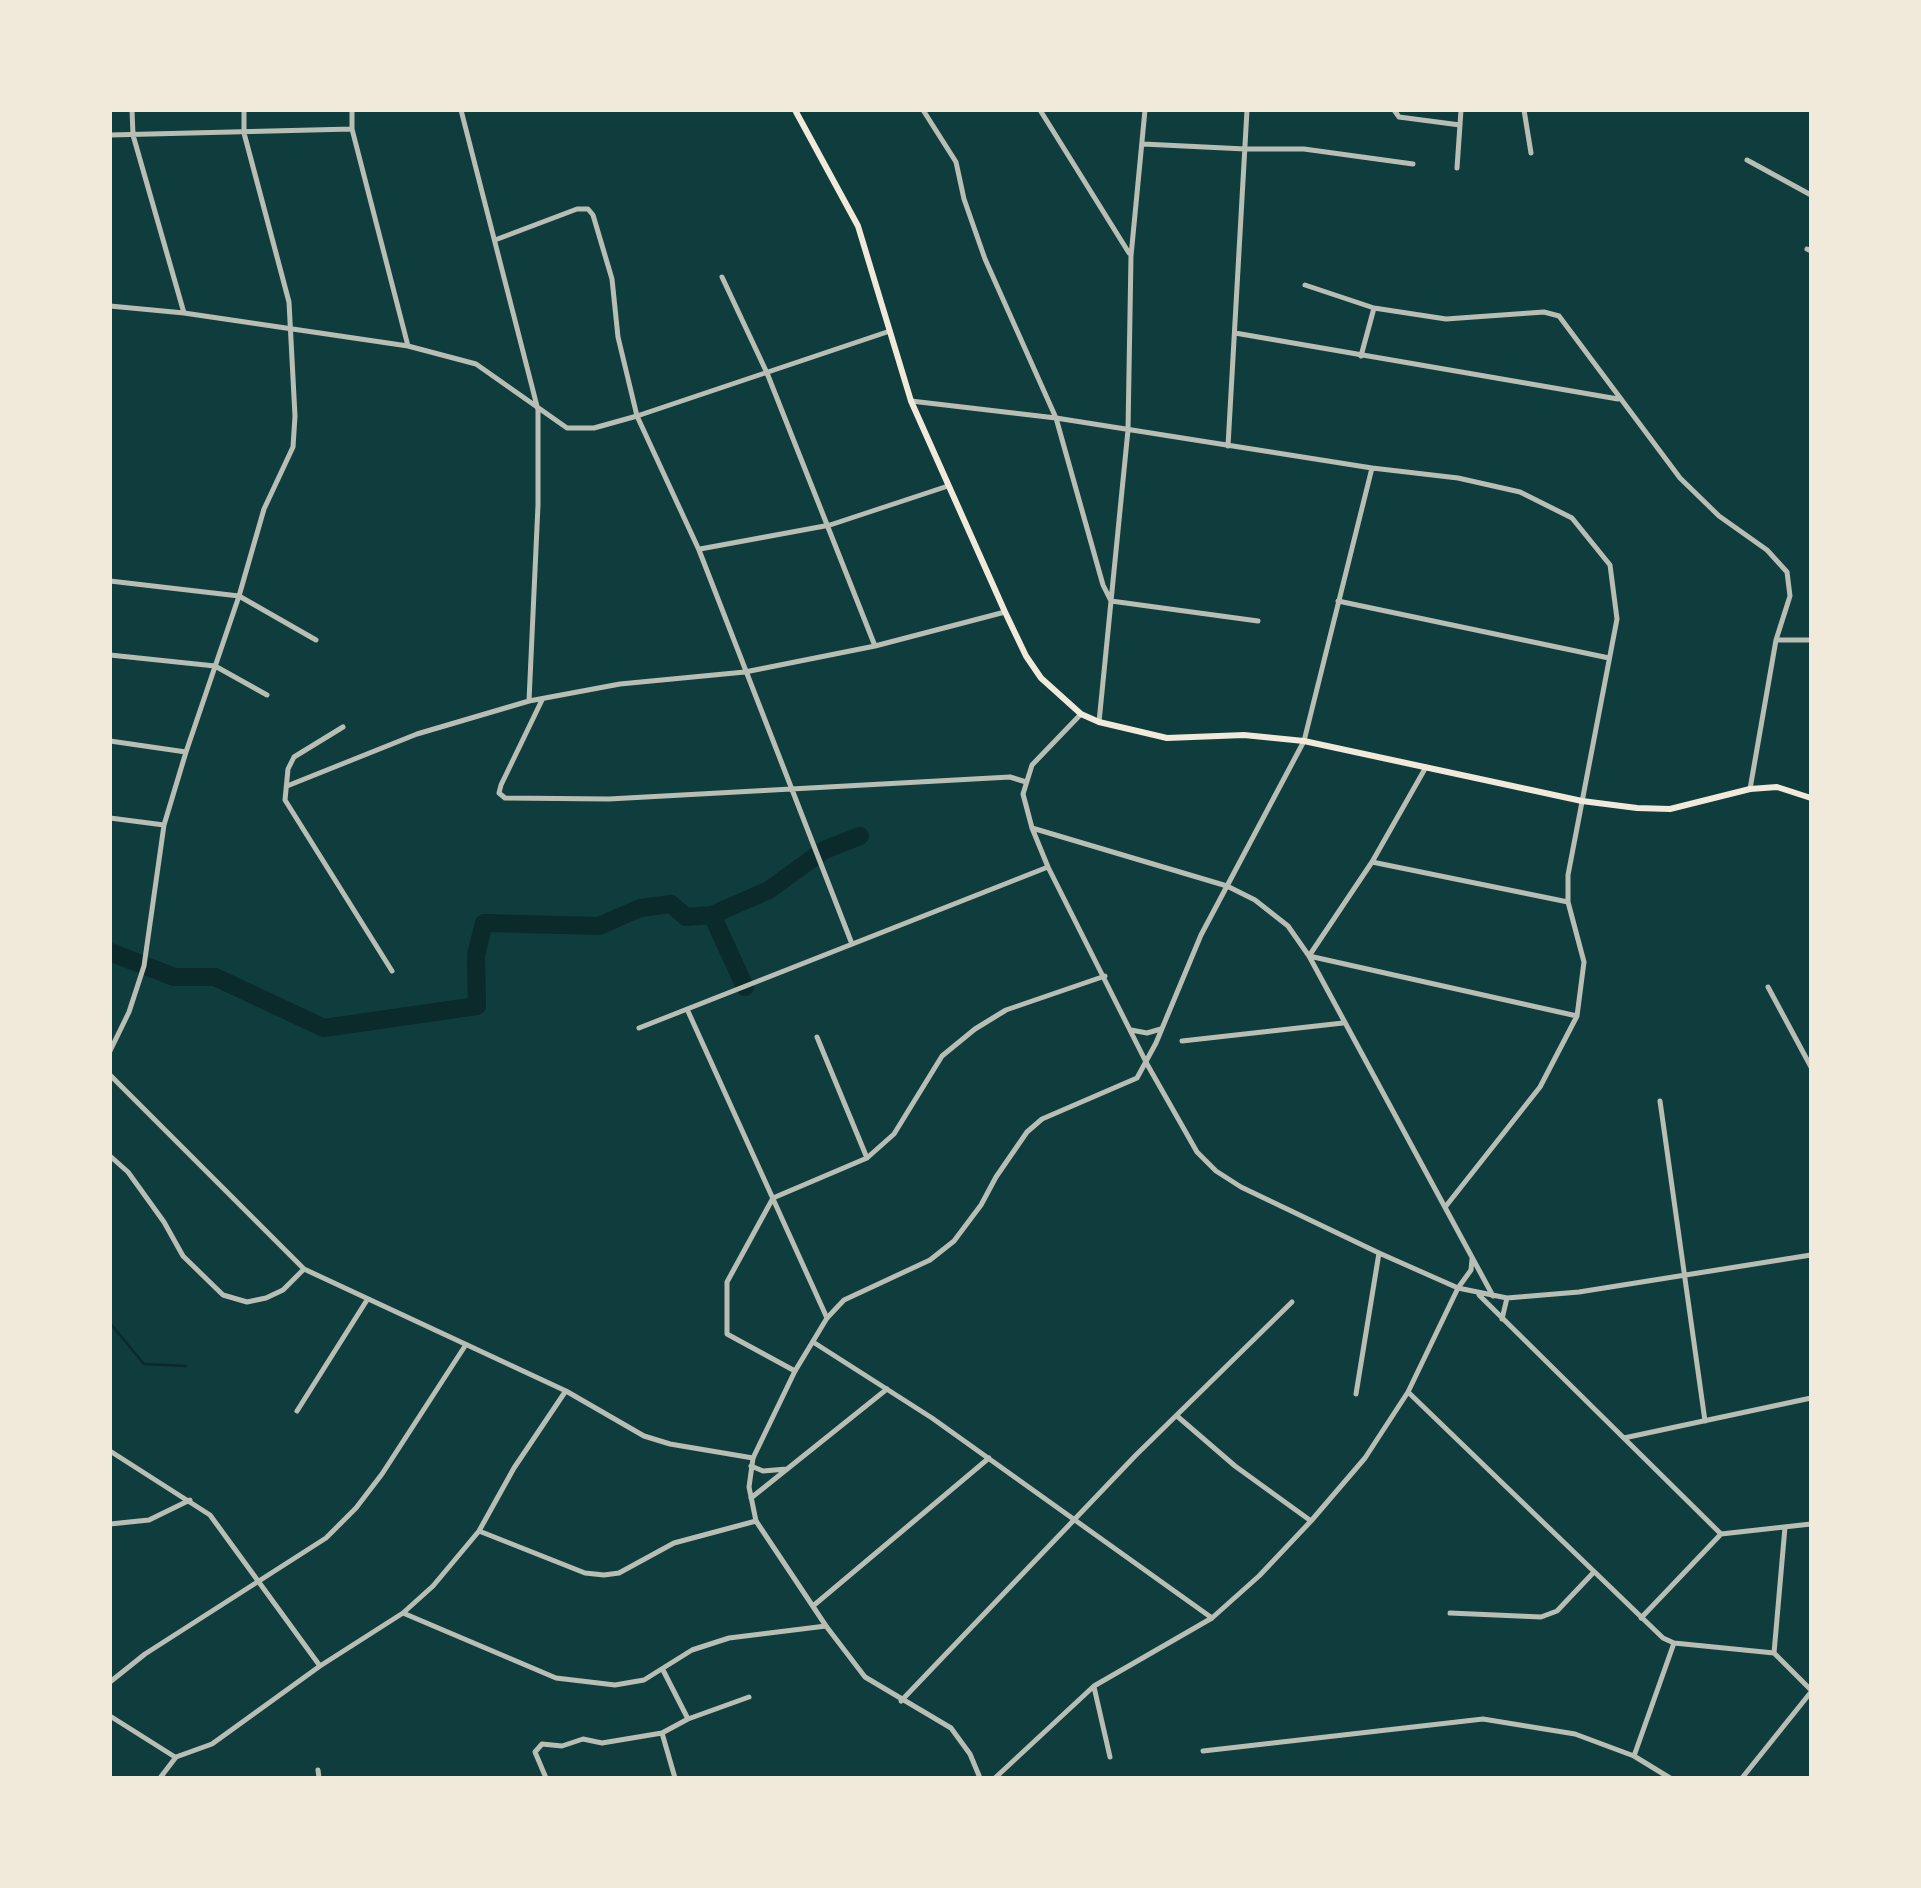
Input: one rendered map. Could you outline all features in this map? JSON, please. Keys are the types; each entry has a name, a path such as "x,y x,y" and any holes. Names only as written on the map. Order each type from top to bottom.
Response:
{"main road":[{"path":"795,110 858,226 912,401 1005,612 1041,678 1082,714 1167,738 1244,734 1304,741 1582,802 1670,809 1750,789 1777,788 1811,798"}],"street":[{"path":"132,110 133,135 184,313"},
{"path":"110,1051 130,1012 144,966 164,824 264,509 294,447 296,416 289,302 244,134 244,110"},
{"path":"352,110 352,130 408,346"},
{"path":"460,110 538,410 529,701"},
{"path":"923,110 956,162 985,260 1056,418 1103,586 1111,601"},
{"path":"1040,110 1130,256"},
{"path":"1100,722 1128,430 1130,256 1145,110"},
{"path":"1228,446 1247,110"},
{"path":"1394,110 1399,117 1460,125"},
{"path":"1457,168 1461,110"},
{"path":"1524,110 1530,153"},
{"path":"110,135 352,130"},
{"path":"1143,144 1304,148 1413,164"},
{"path":"1747,160 1811,195"},
{"path":"495,240 577,209 588,209 594,214 612,279 618,336 637,416 699,550 852,944"},
{"path":"722,277 767,373 875,646"},
{"path":"1305,284 1374,308 1446,320 1544,312 1559,316 1680,478 1719,516 1767,550 1787,572 1790,596 1776,640 1750,789"},
{"path":"110,306 408,346 476,364 567,428 594,428 637,416 890,332"},
{"path":"1361,356 1374,308"},
{"path":"1235,333 1621,400"},
{"path":"912,401 1056,418 1458,478 1520,492 1572,518 1610,565 1617,619 1568,875 1568,902 1584,962 1577,1016 1540,1088 1446,1206"},
{"path":"980,1778 970,1754 951,1728 865,1677 826,1626 756,1521 751,1498 753,1458 795,1371 826,1318 844,1300 930,1260 954,1241 982,1205 1027,1132 1042,1119 1126,1085 1147,1064 1202,935 1304,741 1372,468"},
{"path":"699,550 830,526 948,486"},
{"path":"110,581 239,596 316,640"},
{"path":"1111,601 1258,621"},
{"path":"1336,601 1609,658"},
{"path":"287,786 417,734 529,701 620,684 745,672 875,646 1005,612"},
{"path":"1776,640 1811,640"},
{"path":"110,655 215,666 267,695"},
{"path":"542,699 506,775 500,793 505,798 610,799 1010,776 1026,782"},
{"path":"1082,714 1032,766 1023,794 1032,828 1147,1064 1197,1152 1216,1171 1379,1254 1458,1288 1492,1296 1560,1295 1811,1256"},
{"path":"343,727 294,758 288,769 285,800 392,972"},
{"path":"110,742 186,752"},
{"path":"1310,956 1372,862 1426,767"},
{"path":"110,818 164,824"},
{"path":"1032,828 1227,886 1274,913 1288,926 1310,956 1492,1296"},
{"path":"1372,862 1568,902"},
{"path":"639,1028 1048,867"},
{"path":"1310,956 1577,1016"},
{"path":"795,1371 727,1334 727,1282 773,1198 867,1158 894,1134 942,1056 956,1042 1006,1010 1105,976"},
{"path":"1768,987 1811,1067"},
{"path":"687,1009 826,1318"},
{"path":"1182,1041 1345,1022"},
{"path":"1131,1030 1147,1034 1161,1029"},
{"path":"817,1037 867,1158"},
{"path":"110,1075 304,1269 566,1391 644,1436 753,1458"},
{"path":"1660,1100 1705,1421"},
{"path":"110,1156 128,1172 183,1256 223,1295 247,1302 266,1298 283,1290 304,1269"},
{"path":"1356,1394 1379,1254"},
{"path":"996,1778 1094,1686 1212,1618 1311,1521 1365,1458 1408,1392 1458,1288 1471,1270 1472,1259"},
{"path":"1476,1293 1721,1534"},
{"path":"1502,1319 1506,1298"},
{"path":"297,1411 367,1300"},
{"path":"901,1701 1176,1416 1292,1302"},
{"path":"813,1342 989,1458 1212,1618"},
{"path":"110,1682 144,1654 326,1538 382,1474 466,1345"},
{"path":"751,1498 887,1389"},
{"path":"160,1778 176,1757 212,1744 320,1666 403,1613 433,1586 479,1531 514,1468 566,1391"},
{"path":"1408,1392 1593,1573 1674,1643 1774,1653 1811,1691 1742,1778"},
{"path":"1624,1438 1811,1398"},
{"path":"1176,1416 1235,1466 1311,1521"},
{"path":"110,1451 210,1515 320,1666"},
{"path":"813,1606 989,1458"},
{"path":"751,1466 776,1471 790,1468"},
{"path":"110,1524 149,1520 190,1500"},
{"path":"479,1531 585,1573 604,1575 619,1573 674,1542 756,1521"},
{"path":"1641,1618 1721,1534 1811,1524"},
{"path":"1774,1653 1784,1527"},
{"path":"1450,1613 1541,1617 1556,1610 1593,1573"},
{"path":"403,1613 556,1678 629,1685 663,1670 692,1650 729,1638 826,1626"},
{"path":"1634,1756 1674,1643"},
{"path":"663,1670 688,1719"},
{"path":"1094,1686 1110,1757"},
{"path":"546,1778 536,1752 542,1744 562,1746 583,1739 602,1743 662,1733 749,1697"},
{"path":"110,1716 176,1757"},
{"path":"1204,1752 1483,1719 1575,1734 1634,1756 1670,1778"},
{"path":"662,1733 674,1778"},
{"path":"318,1770 319,1778"}],"waterway":[{"path":"110,952 174,977 215,977 324,1028 477,1006 476,955 484,923 599,926 640,908 671,904 686,917 712,915 769,890 824,850 860,836"},
{"path":"712,915 745,987"},
{"path":"110,1323 144,1364 186,1366"}]}
